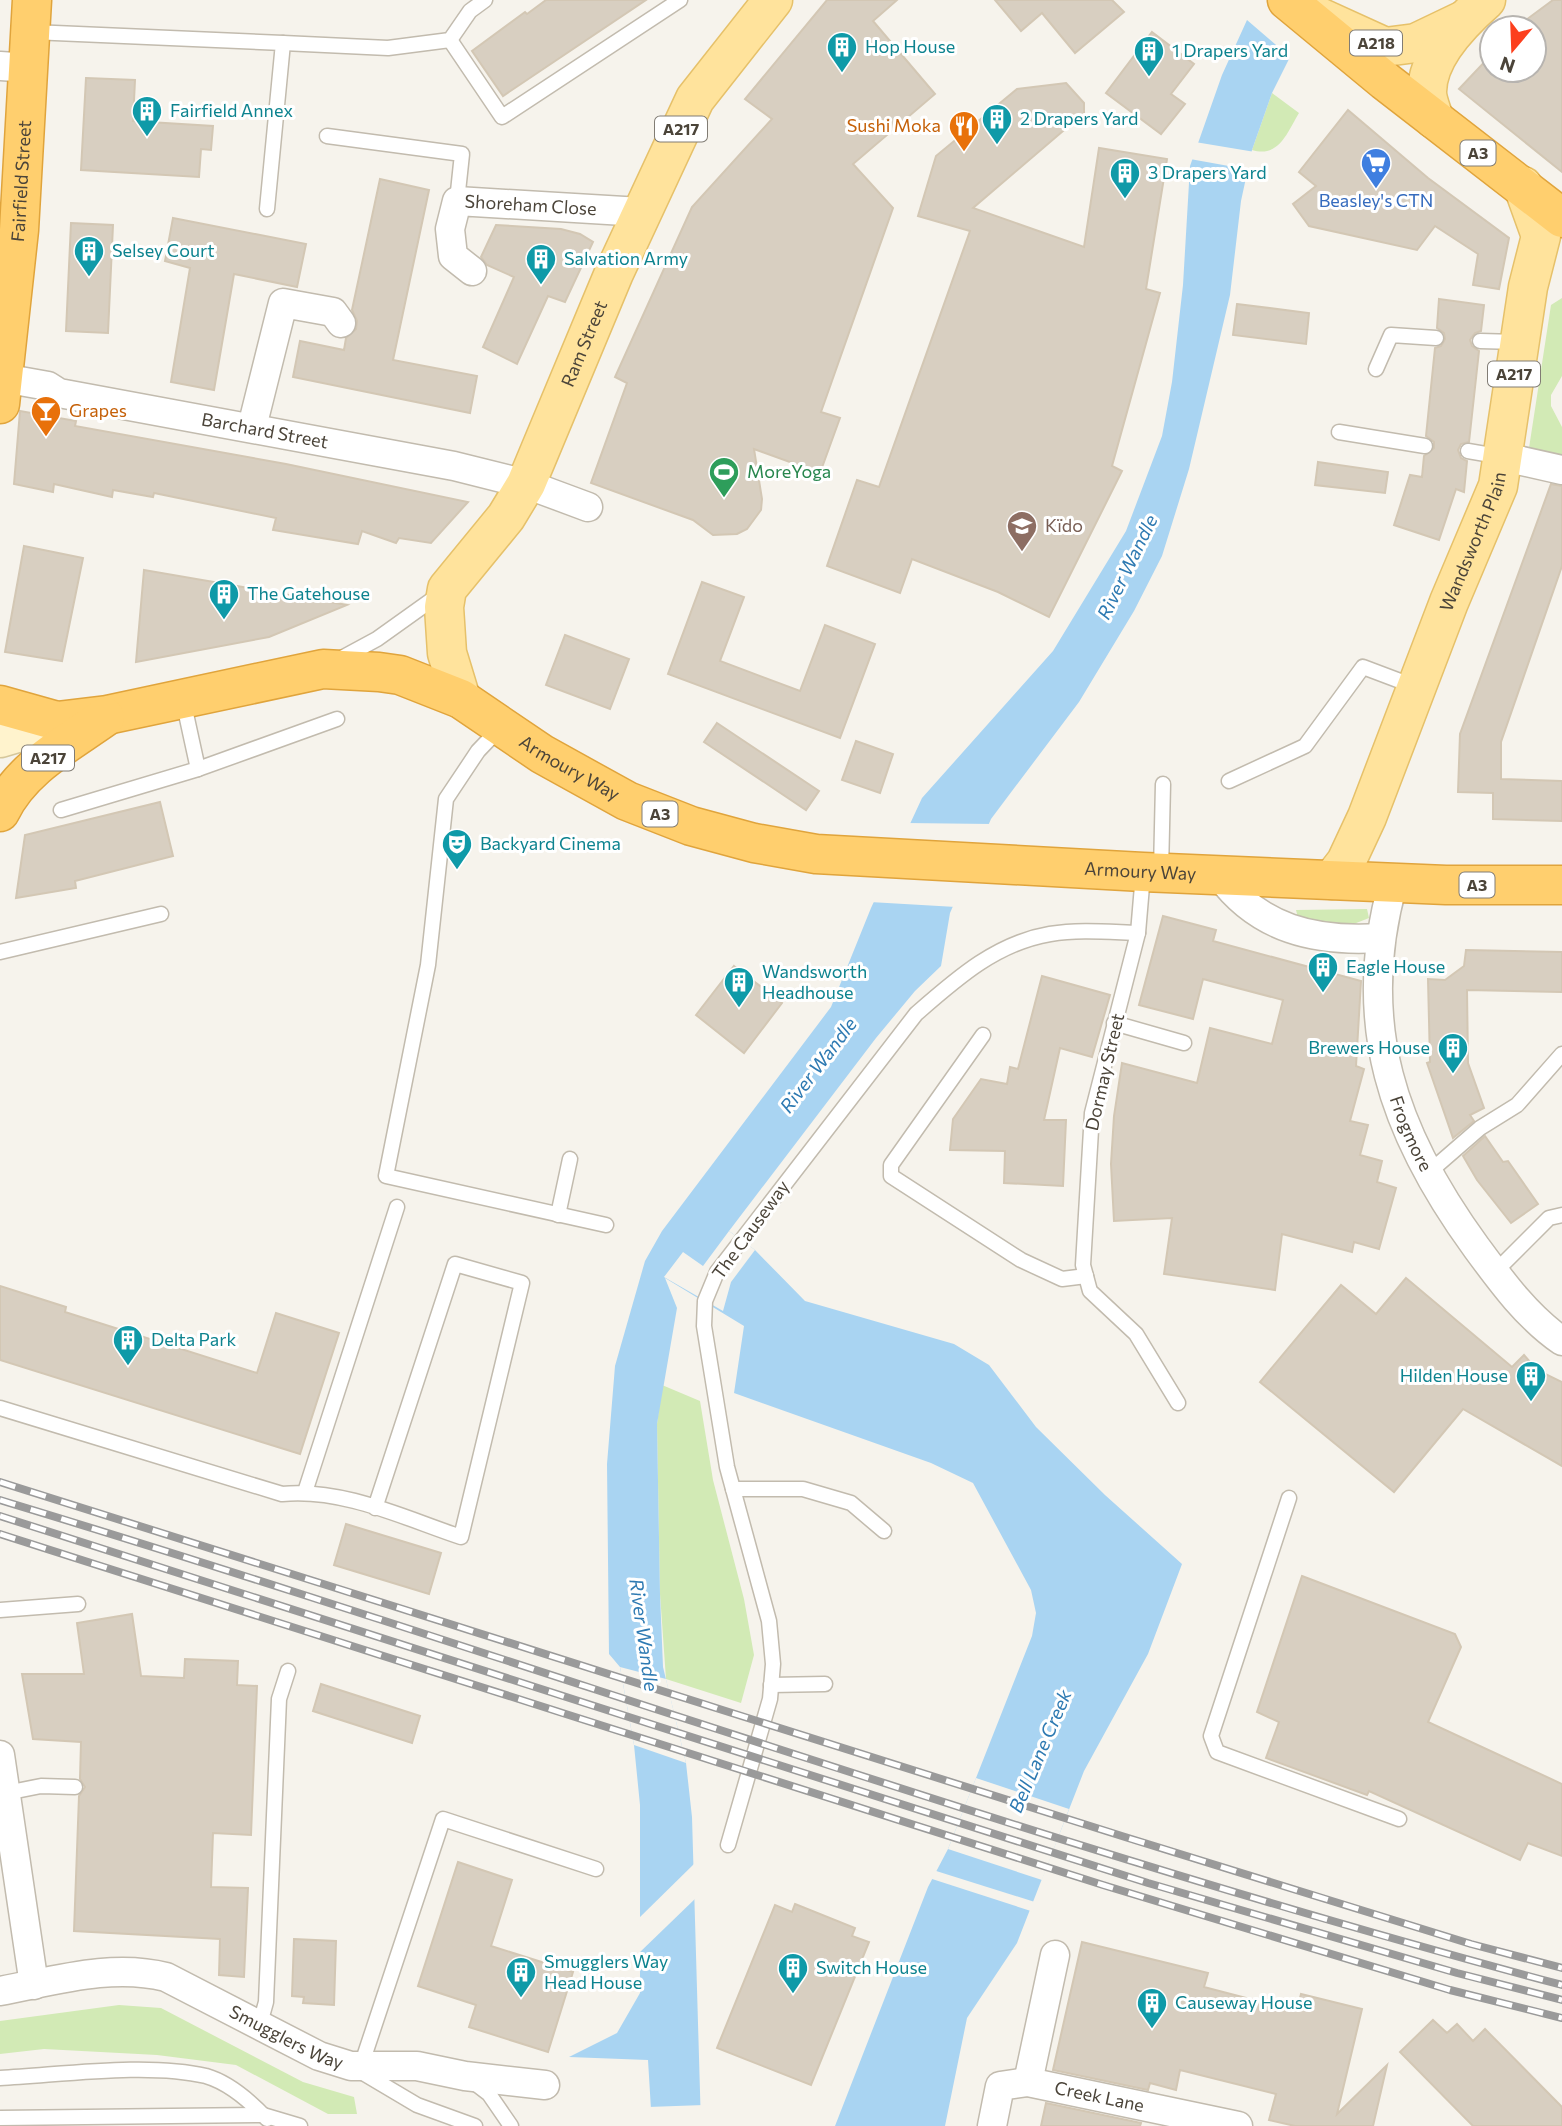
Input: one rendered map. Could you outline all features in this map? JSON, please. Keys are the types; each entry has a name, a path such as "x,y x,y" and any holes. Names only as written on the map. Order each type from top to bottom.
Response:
{"highway":[{"name":"A3","path":"1290,2 1434,120 1562,218"},
{"name":"Fairfield Street","path":"1,389 23,41"},
{"name":"Armoury Way","path":"0,705 57,721 107,715 323,669 400,675 461,699 579,777 627,802 691,826 754,844 804,852 886,859 1152,873 1393,883 1562,885"},
{"name":"A217","path":"0,812 20,780 107,715"}],"main road":[{"name":"Ram Street","path":"447,589 506,517 526,484 641,212 695,99 764,2"},
{"name":"A218","path":"1290,2 1385,47 1416,43 1474,11"},
{"name":"A218","path":"1434,120 1427,93 1432,72 1474,11"},
{"name":"Wandsworth Plain","path":"1332,880 1346,862 1364,826 1449,601 1498,485 1486,454 1518,342 1541,236 1523,186"},
{"path":"447,589 444,607 447,653 461,699"}],"street":[{"name":"Shoreham Close","path":"472,271 453,256 450,229 457,201 641,212"},
{"path":"252,426 283,303 333,312 341,323"},
{"name":"Barchard Street","path":"1,389 48,386 59,393 252,426 454,466 526,484 589,507"},
{"path":"1486,454 1562,470"},
{"name":"Armoury Way","path":"0,738 57,721"},
{"name":"Armoury Way","path":"1220,876 1234,896 1268,921 1334,939 1379,939"},
{"name":"Frogmore","path":"1393,883 1379,939 1378,1006 1381,1051 1388,1082 1427,1174 1447,1207 1494,1273 1542,1328 1562,1341"},
{"path":"0,1755 34,1984"},
{"path":"992,2126 1014,2084 1055,1955"},
{"name":"Smugglers Way","path":"0,1990 98,1973 139,1970 166,1977 319,2056 356,2066 416,2066 466,2076 545,2085"},
{"name":"Creek Lane","path":"1014,2084 1238,2126"}],"lane":[{"path":"23,41 235,42 388,48 450,40 470,11 485,0"},
{"path":"450,40 502,117 680,0"},
{"path":"267,209 283,43"},
{"path":"327,136 462,155 457,201"},
{"path":"1376,369 1391,335 1436,338"},
{"path":"1480,341 1518,342"},
{"path":"1339,432 1425,446"},
{"path":"323,669 377,639 447,589"},
{"path":"1229,781 1305,746 1363,667 1417,687"},
{"path":"183,699 198,769"},
{"path":"61,810 198,769 337,719"},
{"path":"501,726 478,751 446,799 428,965 386,1176 606,1225"},
{"name":"Dormay Street","path":"1163,784 1152,873 1092,1113 1083,1265 1090,1291 1106,1309 1136,1334 1178,1404"},
{"path":"0,952 161,914"},
{"name":"The Causeway","path":"728,1845 770,1699 773,1664 769,1621 733,1489 704,1326 705,1301 717,1272 916,1014 954,980 1000,950 1049,934 1138,933"},
{"path":"1114,1023 1184,1043"},
{"path":"984,1035 891,1165 891,1176 1021,1260 1062,1279 1086,1276"},
{"path":"1427,1174 1472,1134 1517,1105 1562,1054"},
{"path":"558,1214 570,1159"},
{"path":"305,1492 397,1207"},
{"path":"1494,1273 1549,1218 1562,1215"},
{"path":"0,1408 282,1494 305,1492 356,1501 375,1508 461,1537 522,1283 455,1264 375,1508"},
{"path":"733,1489 803,1489 851,1503 884,1531"},
{"path":"1289,1498 1211,1736 1217,1752 1399,1819"},
{"path":"0,1610 78,1604"},
{"path":"259,2027 266,2002 279,1699 288,1671"},
{"path":"771,1685 825,1684"},
{"path":"6,1793 41,1786 75,1787"},
{"path":"475,2126 417,2105 356,2066 443,1819 596,1869"},
{"path":"0,2078 165,2070 207,2077 246,2097 268,2121"},
{"path":"466,2076 489,2094 511,2126"},
{"path":"68,2126 81,2117"},
{"path":"0,2118 268,2121 300,2126"}],"green space":[{"path":"1272,93 1299,113 1286,136 1276,147 1261,152 1252,150"},
{"path":"1562,298 1562,376 1551,395 1551,406 1562,427 1562,456 1529,448 1551,305"},
{"path":"1367,909 1369,918 1341,929 1298,918 1296,910"},
{"path":"662,1385 700,1401 713,1480 744,1599 754,1655 741,1703 666,1679 660,1594 657,1424"},
{"path":"119,2005 161,2008 303,2082 354,2097 357,2114 328,2114 236,2065 157,2055 44,2049 0,2054 0,2021"}],"water":[{"path":"1247,20 1290,57 1272,93 1252,150 1241,201 1230,295 1189,469 1162,556 1134,611 1079,702 991,819 950,913 941,966 915,991 876,1038 729,1231 755,1250 805,1301 954,1344 989,1365 1036,1427 1105,1495 1182,1564 1148,1654 1084,1771 1017,1943 967,2018 945,2126 835,2126 928,1887 948,1849 1032,1636 1036,1613 1031,1590 973,1483 931,1463 734,1393 744,1326 665,1278 677,1308 657,1424 663,1667 686,1763 692,1817 701,2126 652,2126 648,2060 569,2057 617,2033 640,1993 640,1805 634,1745 620,1667 609,1654 607,1464 615,1366 645,1261 662,1231 831,1007 871,908 922,798 1053,651 1126,531 1162,436 1172,382 1183,285 1190,166 1222,75"}],"pier":[{"path":"1195,142 1255,152 1251,170 1190,159"},
{"path":"906,823 992,824 956,907 870,902"},
{"path":"729,1231 755,1250 731,1282 723,1311 664,1277 683,1252 703,1266"},
{"path":"620,1667 666,1679 686,1763 634,1745"},
{"path":"976,1778 1069,1809 1042,1880 948,1849"},
{"path":"696,1862 697,1897 638,1954 637,1920"},
{"path":"933,1870 1038,1903 1034,1912 929,1878"},
{"path":"704,2105 704,2126 648,2126 648,2107"}],"building":[{"path":"546,0 646,0 503,96 472,51"},
{"path":"827,0 897,0 873,21 935,94 853,164 893,208 821,412 840,418 820,473 754,449 762,499 761,510 747,529 737,534 713,535 693,520 591,483 627,383 615,377 692,207 772,119 745,99"},
{"path":"995,0 1112,0 1124,12 1075,53 1042,13 1021,31"},
{"path":"1553,0 1562,0 1562,172 1459,89 1478,69 1478,84 1548,84 1548,14 1534,14"},
{"name":"1 Drapers Yard","path":"1152,32 1194,64 1171,94 1185,104 1161,134 1106,93"},
{"name":"Fairfield Annex","path":"86,78 135,80 133,121 213,126 211,150 201,149 199,177 81,170"},
{"path":"1066,83 1084,103 1084,113 973,208 1084,247 1099,148 1167,159 1146,289 1160,293 1112,466 1122,471 1049,617 998,592 912,559 900,593 827,566 857,480 879,487 970,231 918,216 936,156 1017,89"},
{"path":"1348,110 1428,178 1509,238 1499,289 1473,285 1478,254 1435,226 1417,250 1309,226 1293,204 1316,186 1299,172"},
{"path":"380,179 429,190 393,360 477,376 470,413 293,377 300,341 344,350 346,338 356,329 357,321 352,310"},
{"path":"173,218 306,244 297,287 234,274 214,390 171,382 190,268 165,261"},
{"name":"Selsey Court","path":"71,223 113,225 108,333 66,331"},
{"name":"Salvation Army","path":"496,225 561,229 580,234 593,242 565,302 548,296 517,364 483,347 514,277 487,265 481,257"},
{"path":"1439,299 1484,305 1481,331 1475,333 1470,340 1472,346 1479,351 1469,442 1461,444 1458,450 1461,458 1467,461 1464,492 1456,489 1439,540 1394,525 1410,475 1422,477 1424,456 1434,448 1434,442 1426,436 1435,348 1441,346 1445,339 1444,333 1437,328"},
{"path":"1237,304 1309,313 1306,344 1233,335"},
{"path":"20,411 76,421 75,426 286,464 468,502 431,543 399,538 396,543 362,531 358,544 273,530 276,518 154,493 153,497 113,490 112,497 54,484 53,492 14,484"},
{"path":"1318,462 1388,472 1385,493 1315,485"},
{"path":"1551,484 1562,486 1562,566 1501,742 1501,779 1562,781 1562,821 1493,819 1493,793 1458,792 1460,734"},
{"path":"24,546 83,558 62,661 5,652"},
{"name":"The Gatehouse","path":"144,570 347,605 269,637 136,662"},
{"path":"702,582 744,597 720,661 800,691 825,625 875,644 840,738 668,674"},
{"path":"565,635 629,659 610,709 546,685"},
{"path":"717,723 819,791 806,810 704,742"},
{"path":"856,741 893,754 880,793 842,780"},
{"path":"160,802 173,856 75,881 76,888 16,898 25,835"},
{"path":"1163,916 1216,930 1213,941 1361,981 1356,1066 1364,1069 1350,1121 1368,1125 1360,1155 1382,1161 1377,1182 1396,1188 1379,1249 1354,1242 1352,1252 1282,1234 1275,1290 1164,1274 1172,1218 1114,1221 1111,1164 1114,1116 1122,1063 1197,1083 1210,1028 1272,1044 1283,1000 1203,979 1193,1019 1139,1005"},
{"path":"1466,950 1562,952 1562,992 1467,990 1468,1063 1484,1108 1470,1115 1474,1121 1453,1138 1427,1063 1430,1062 1428,979 1445,980 1464,966"},
{"name":"Wandsworth Headhouse","path":"734,966 782,1003 744,1053 696,1015"},
{"path":"1042,976 1110,995 1092,1057 1060,1048 1044,1120 1066,1120 1063,1186 1004,1183 1005,1151 950,1150 953,1119 981,1079 1007,1084 1010,1067 1018,1069"},
{"path":"1485,1136 1503,1162 1508,1161 1538,1204 1511,1223 1477,1180 1463,1156"},
{"path":"1406,1278 1512,1367 1524,1355 1537,1370 1562,1382 1562,1466 1463,1409 1394,1492 1260,1382 1341,1285 1376,1314"},
{"name":"Delta Park","path":"0,1286 66,1307 65,1312 257,1373 276,1313 339,1333 300,1454 0,1360"},
{"path":"346,1524 441,1553 429,1594 334,1565"},
{"path":"1302,1576 1455,1634 1461,1647 1428,1722 1562,1784 1562,1856 1528,1843 1520,1860 1369,1791 1367,1795 1266,1758 1279,1722 1257,1712"},
{"path":"132,1614 141,1676 184,1678 185,1659 238,1661 237,1685 257,1686 251,1835 213,1833 211,1887 248,1888 244,1977 219,1975 220,1939 74,1931 79,1796 85,1787 80,1779 81,1742 33,1739 22,1674 84,1674 77,1623"},
{"path":"321,1684 420,1716 412,1743 313,1711"},
{"path":"458,1862 512,1880 491,1946 573,1972 548,2052 469,2027 476,2005 418,1986"},
{"name":"Switch House","path":"795,1904 855,1928 852,1936 869,1942 811,2085 717,2048 775,1905 792,1912"},
{"path":"294,1939 336,1941 334,2005 303,2003 304,1997 292,1996"},
{"path":"1082,1942 1208,1973 1204,1987 1250,1999 1297,2010 1301,1994 1362,2009 1337,2114 1387,2065 1373,2126 1295,2126 1269,2120 1276,2094 1180,2070 1176,2090 1150,2083 1148,2090 1053,2070"},
{"path":"1433,2020 1447,2033 1457,2024 1473,2041 1485,2029 1562,2107 1562,2126 1473,2126 1400,2052"},
{"path":"1046,2103 1141,2123 1140,2126 1041,2126"}],"railway":[{"path":"0,1482 1125,1837 1471,1944 1562,1968"},
{"path":"0,1500 195,1560 974,1812 1365,1930 1562,1985"},
{"path":"0,1516 1148,1883 1457,1973 1562,2000"},
{"path":"0,1534 1103,1885 1450,1990 1562,2018"}],"place":[{"name":"Hop House","path":"842,74"},
{"name":"1 Drapers Yard","path":"1149,78"},
{"name":"Fairfield Annex","path":"147,138"},
{"name":"2 Drapers Yard","path":"997,146"},
{"name":"Sushi Moka","path":"964,153"},
{"name":"Beasley's CTN","path":"1376,190"},
{"name":"3 Drapers Yard","path":"1125,200"},
{"name":"Selsey Court","path":"89,278"},
{"name":"Salvation Army","path":"541,286"},
{"name":"Grapes","path":"46,438"},
{"name":"MoreYoga","path":"724,499"},
{"name":"Kïdo","path":"1022,553"},
{"name":"The Gatehouse","path":"224,621"},
{"name":"Backyard Cinema","path":"457,871"},
{"name":"Eagle House","path":"1323,994"},
{"name":"Wandsworth Headhouse","path":"739,1009"},
{"name":"Brewers House","path":"1453,1075"},
{"name":"Delta Park","path":"128,1367"},
{"name":"Hilden House","path":"1531,1403"},
{"name":"Switch House","path":"793,1995"},
{"name":"Smugglers Way Head House","path":"521,1999"},
{"name":"Causeway House","path":"1152,2030"}],"water label":[{"name":"River Wandle","path":"1127,567"},
{"name":"River Wandle","path":"818,1065"},
{"name":"River Wandle","path":"644,1635"},
{"name":"Bell Lane Creek","path":"1040,1751"}]}
